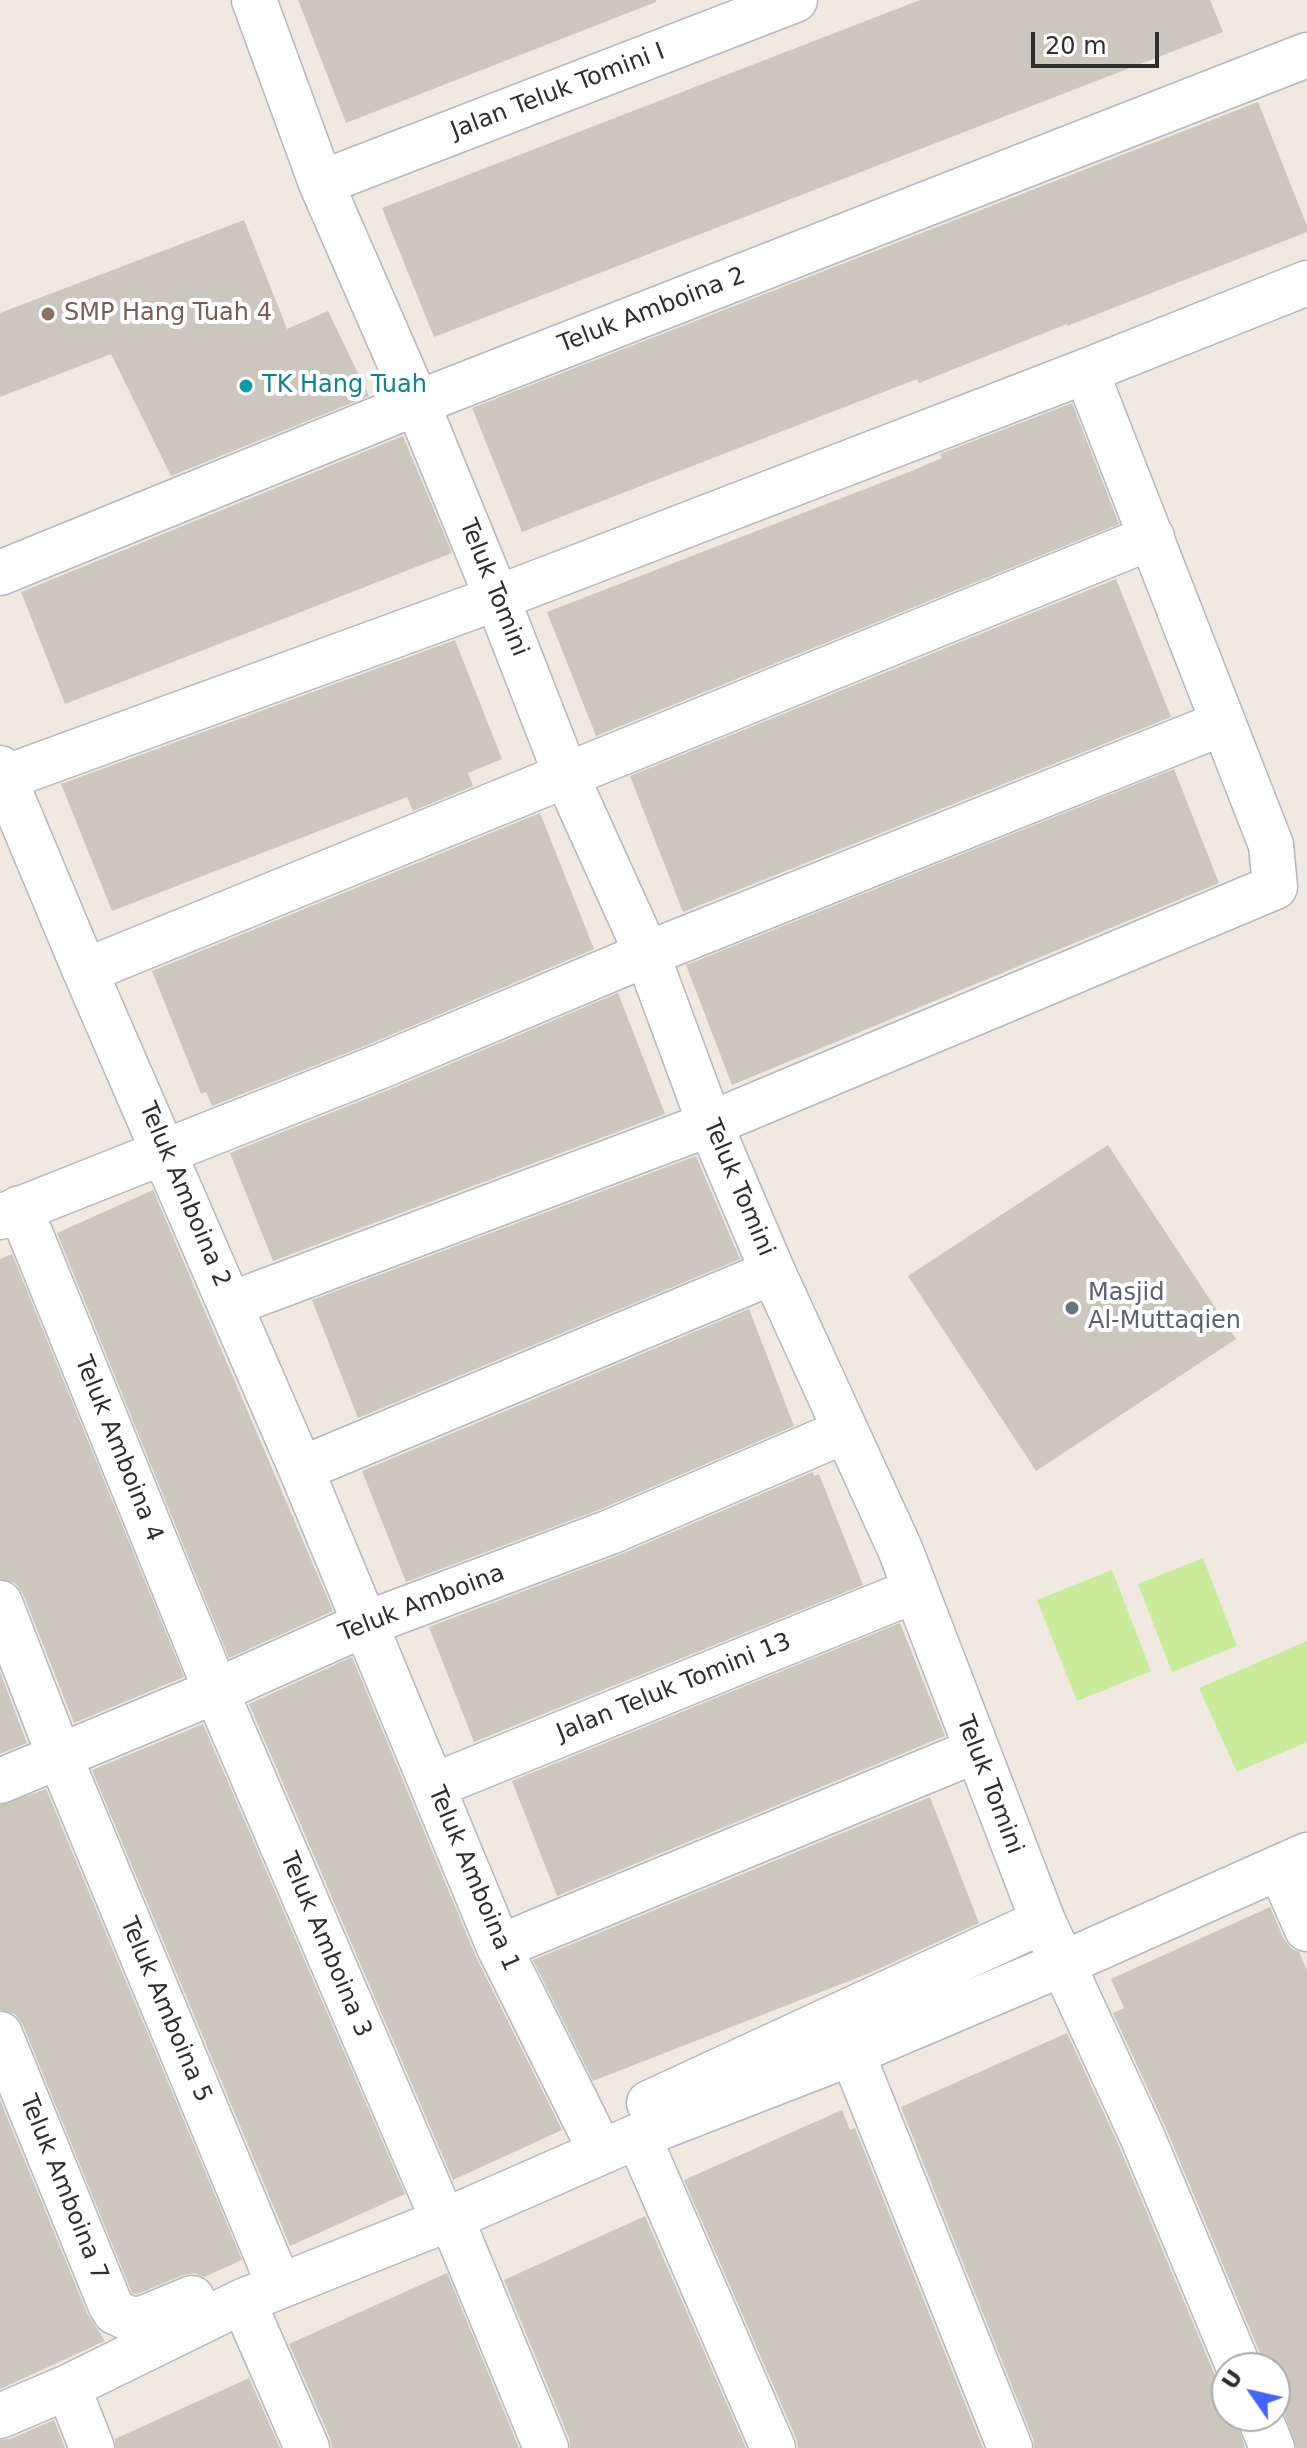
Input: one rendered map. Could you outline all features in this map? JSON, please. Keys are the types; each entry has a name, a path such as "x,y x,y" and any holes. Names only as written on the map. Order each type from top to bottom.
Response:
{"street":[{"name":"Teluk Tomini","path":"254,0 321,183 417,403 566,775 647,954 710,1124 916,1590 975,1751 1043,1921 1142,2136 1232,2352"},
{"name":"Jalan Teluk Tomini I","path":"321,183 795,0"},
{"name":"Teluk Amboina 2","path":"0,573 417,403 1307,55"},
{"path":"2,773 497,598 1307,283"},
{"path":"231,1304 710,1124 1275,887 1271,845 1086,371"},
{"path":"85,971 1152,537"},
{"path":"10,1212 381,1066 647,954 1223,723"},
{"name":"Teluk Amboina 2","path":"2,773 365,1624"},
{"name":"Teluk Amboina 4","path":"10,1212 216,1691"},
{"path":"301,1469 773,1272"},
{"name":"Teluk Amboina","path":"0,1781 216,1691 365,1624 610,1532 845,1431"},
{"name":"Jalan Teluk Tomini 13","path":"433,1786 916,1590"},
{"name":"Teluk Amboina 5","path":"0,1603 59,1755 271,2266"},
{"name":"Teluk Amboina 1","path":"365,1624 499,1947 590,2130"},
{"name":"Teluk Amboina 3","path":"216,1691 546,2448"},
{"path":"499,1947 975,1751"},
{"path":"271,2266 442,2208 852,2053 1294,1861 1307,1929"},
{"path":"0,2416 68,2387 442,2208 590,2130 1043,1921"},
{"name":"Teluk Amboina 7","path":"0,2034 110,2304 124,2317 132,2320 144,2318 271,2266"},
{"path":"852,2053 1010,2448"},
{"path":"638,2136 773,2448"},
{"path":"243,2301 307,2448"},
{"path":"68,2387 92,2448"}],"green space":[{"path":"1203,1558 1237,1646 1172,1672 1138,1584"},
{"path":"1112,1570 1151,1671 1077,1701 1037,1600"},
{"path":"1307,1641 1307,1742 1237,1772 1199,1688"}],"building":[{"path":"298,0 656,0 656,2 346,123"},
{"path":"920,0 1210,0 1223,32 434,337 382,208"},
{"path":"1258,102 1307,232 919,383 917,379 522,532 472,408"},
{"path":"244,220 287,329 328,311 369,396 171,476 111,354 0,397 0,313"},
{"path":"1072,403 1119,524 596,736 547,612 909,472 942,458 940,454"},
{"path":"403,436 452,553 65,704 21,592"},
{"path":"1116,579 1171,717 683,912 630,776"},
{"path":"455,640 502,759 468,773 473,786 413,811 407,797 112,911 61,784"},
{"path":"1174,769 1219,883 732,1085 686,965"},
{"path":"540,813 594,949 372,1043 212,1106 206,1092 201,1094 152,971"},
{"path":"618,993 665,1114 273,1261 230,1153"},
{"name":"Masjid Al-Muttaqien","path":"1108,1145 1236,1339 1036,1471 908,1276"},
{"path":"696,1156 740,1259 358,1418 312,1300"},
{"path":"153,1190 333,1611 229,1658 57,1233"},
{"path":"12,1254 184,1677 74,1723 23,1594 15,1583 0,1579 0,1259"},
{"path":"749,1309 794,1426 601,1509 406,1582 362,1471"},
{"path":"813,1472 814,1476 819,1474 863,1585 474,1742 429,1627 619,1555"},
{"path":"900,1623 945,1736 557,1896 512,1781"},
{"path":"352,1657 476,1957 562,2130 453,2180 249,1704"},
{"path":"0,1672 27,1743 0,1754"},
{"path":"203,1724 405,2194 290,2246 92,1770"},
{"path":"46,1789 242,2260 204,2277 194,2273 183,2275 137,2294 132,2293 23,2025 15,2014 0,2010 0,1805"},
{"path":"930,1797 979,1923 872,1972 593,2081 533,1960"},
{"path":"1270,1907 1284,1939 1299,1952 1307,1970 1307,2448 1296,2448 1291,2432 1291,2352 1259,2352 1165,2126 1113,2013 1124,2008 1111,1979"},
{"path":"1067,2033 1119,2146 1211,2366 1211,2432 1240,2432 1245,2448 1034,2448 901,2107"},
{"path":"0,2100 87,2313 105,2341 0,2389"},
{"path":"842,2110 850,2130 855,2128 983,2448 798,2448 684,2180"},
{"path":"645,2216 746,2448 570,2448 569,2438 504,2280"},
{"path":"447,2273 519,2448 332,2448 289,2344"},
{"path":"249,2378 280,2448 116,2448 115,2439"},
{"path":"54,2420 65,2448 0,2448 0,2440 10,2439"}],"place":[{"name":"SMP Hang Tuah 4","path":"48,314"},
{"name":"TK Hang Tuah","path":"246,386"},
{"name":"Masjid Al-Muttaqien","path":"1072,1308"}]}
